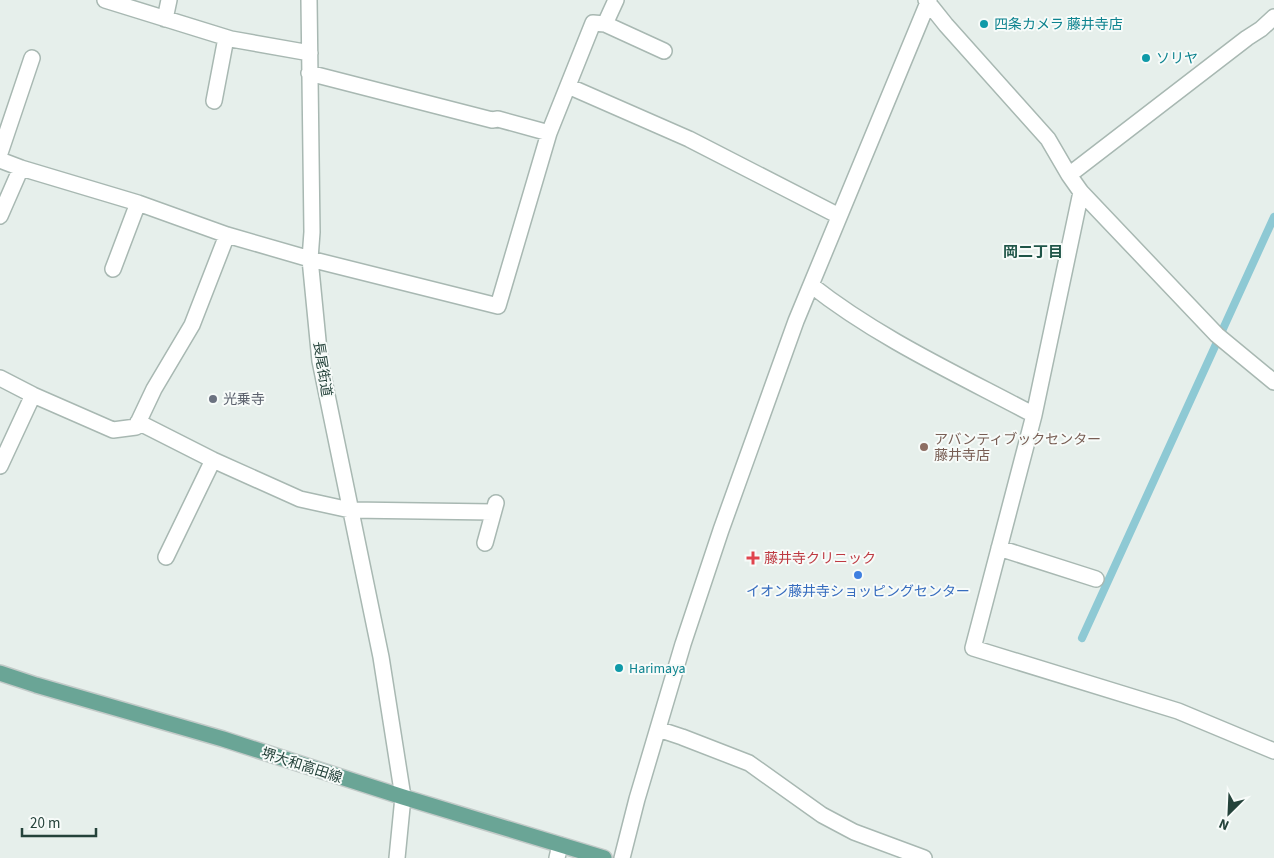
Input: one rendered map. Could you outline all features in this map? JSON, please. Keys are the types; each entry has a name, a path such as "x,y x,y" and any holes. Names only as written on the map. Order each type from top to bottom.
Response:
{"main road":[{"name":"堺大和高田線","path":"0,673 36,686 222,739 403,797 558,851 604,858"}],"street":[{"path":"104,0 226,38 310,53"},
{"path":"165,19 169,0"},
{"name":"長尾街道","path":"309,0 312,232 310,260 320,362 381,657 403,797 397,858"},
{"path":"605,24 616,0"},
{"path":"928,1 946,25 1048,139 1080,192 1218,335 1274,382"},
{"path":"622,858 637,799 683,644 721,530 793,330 928,1"},
{"path":"1068,175 1261,30 1274,17"},
{"path":"0,160 138,203 226,235 310,260 498,306 549,133 593,23 605,24 664,51"},
{"path":"214,101 226,38"},
{"path":"0,153 32,58"},
{"path":"309,73 492,120 498,118 549,133"},
{"path":"568,86 689,139 839,216"},
{"path":"0,216 21,168"},
{"path":"1080,192 1034,415 973,648 1178,711 1274,751"},
{"path":"113,269 138,203"},
{"path":"0,378 33,395 114,430 136,427 154,389 192,325 226,235"},
{"path":"811,285 833,303 899,343 1034,415"},
{"path":"0,466 33,395"},
{"path":"138,422 213,460 300,499 328,506 350,510 494,508 485,542"},
{"path":"166,557 213,460"},
{"path":"999,548 1096,579"},
{"path":"658,729 749,763 822,815 854,832 924,858"}],"waterway":[{"path":"1082,638 1274,217"}],"place":[{"name":"四条カメラ 藤井寺店","path":"984,24"},
{"name":"ソリヤ","path":"1146,58"},
{"name":"光乗寺","path":"213,399"},
{"name":"アバンティブックセンター 藤井寺店","path":"924,447"},
{"name":"藤井寺クリニック","path":"753,558"},
{"name":"イオン藤井寺ショッピングセンター","path":"858,575"},
{"name":"Harimaya","path":"619,668"}],"district":[{"name":"岡二丁目","path":"1033,252"}]}
